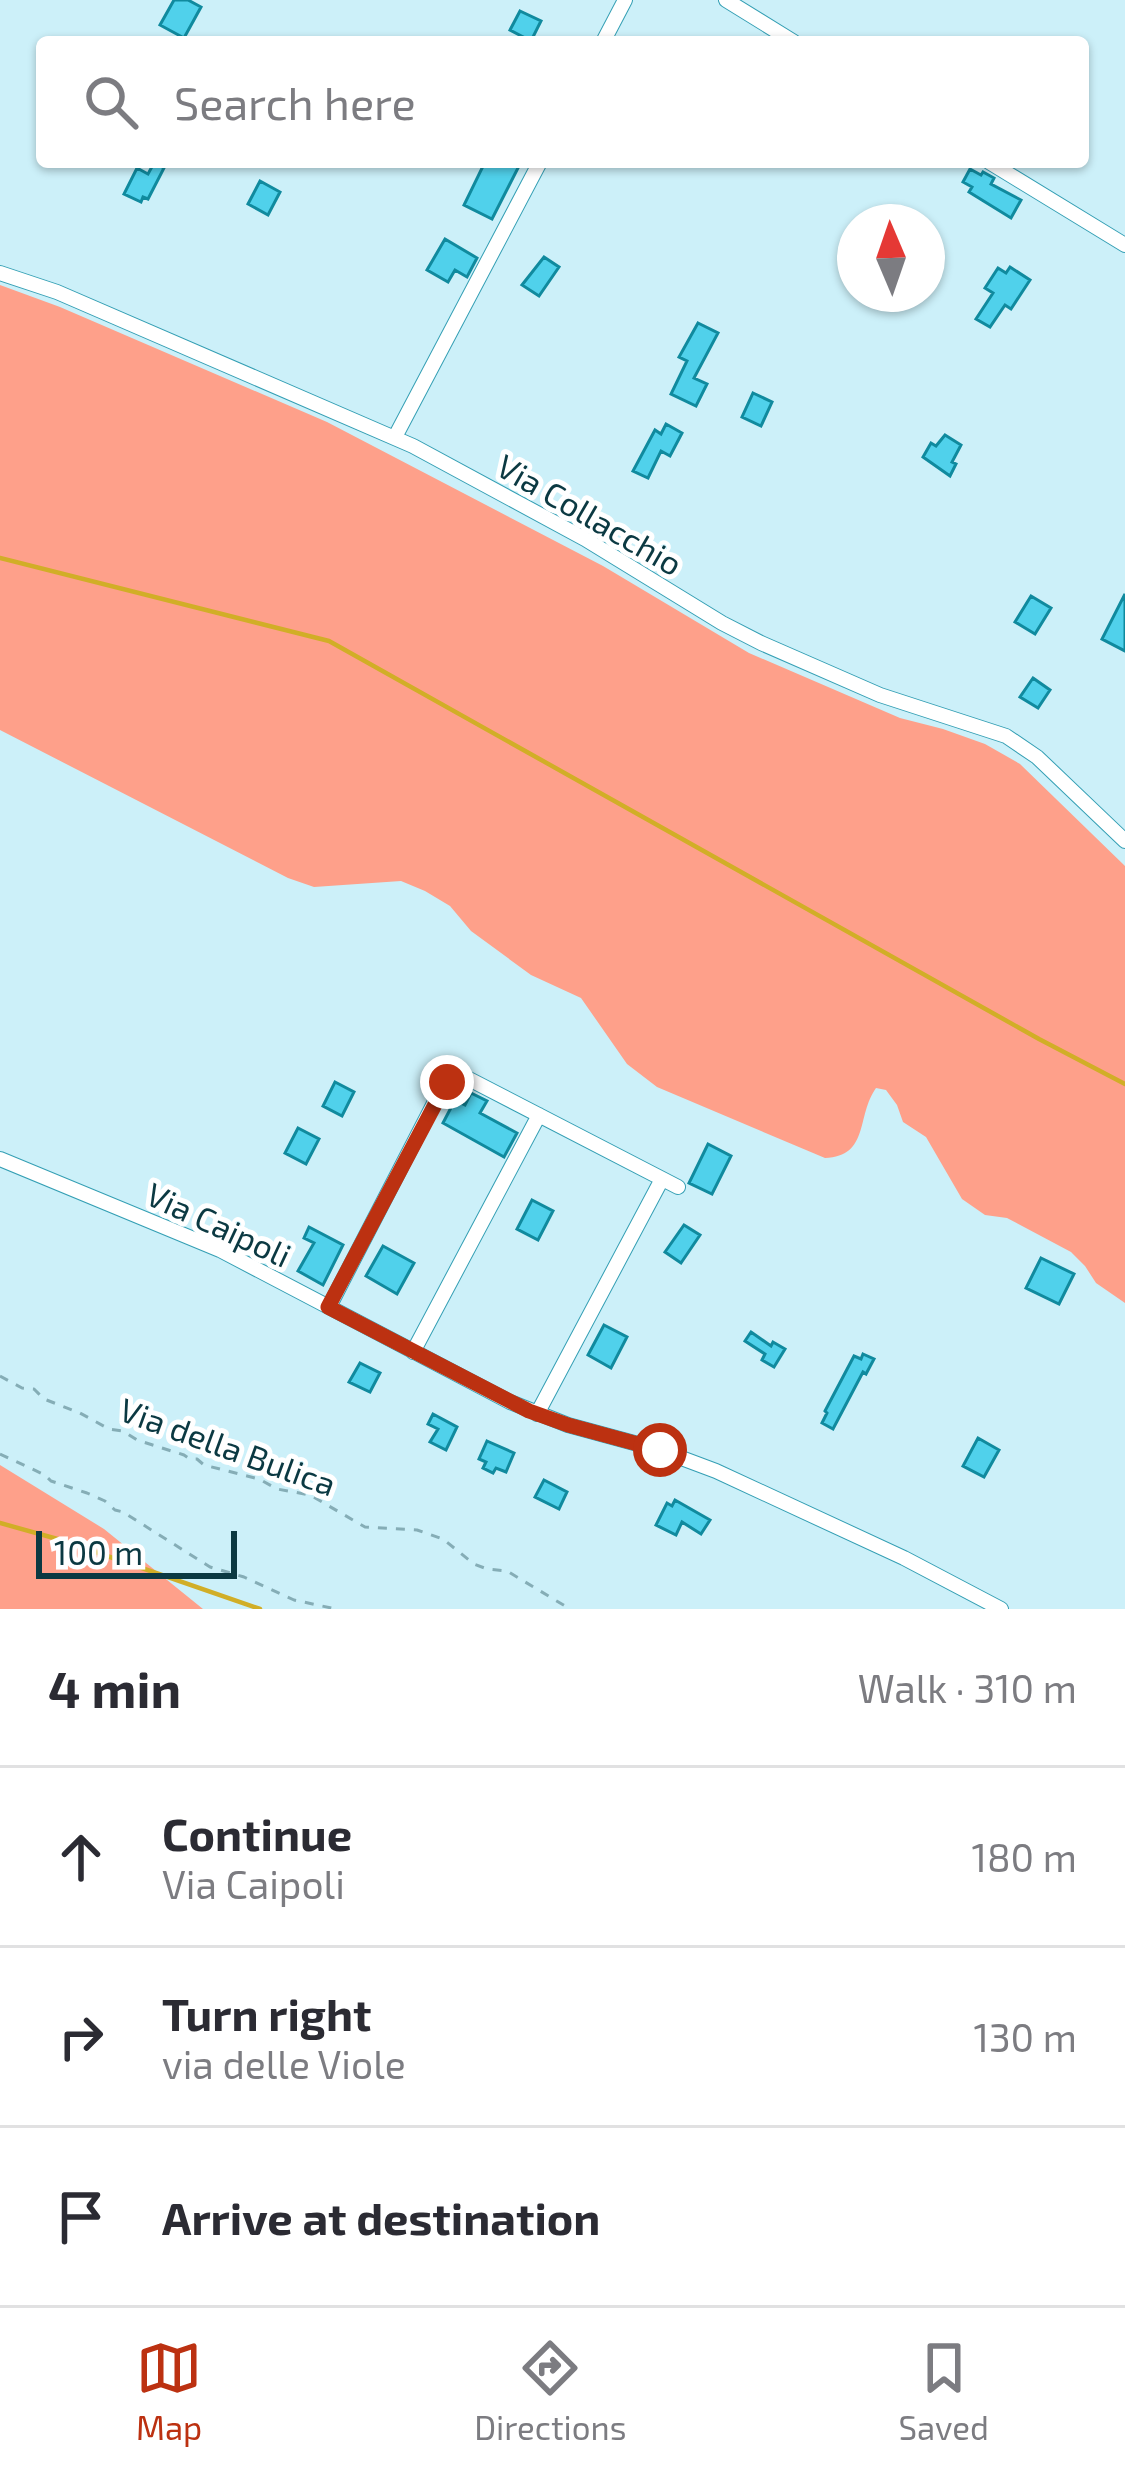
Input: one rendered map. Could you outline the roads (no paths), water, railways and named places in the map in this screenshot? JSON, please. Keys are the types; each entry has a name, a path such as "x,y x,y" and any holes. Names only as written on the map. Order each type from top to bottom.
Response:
{"street":[{"path":"606,36 625,0"},
{"path":"727,0 784,36"},
{"path":"395,436 537,168"},
{"path":"999,168 1125,245"},
{"name":"Via Collacchio","path":"0,273 57,292 395,436 585,539 753,640 880,695 1016,742 1125,841"},
{"path":"328,1307 442,1088 457,1077 469,1078 678,1187"},
{"path":"413,1352 539,1115"},
{"name":"Via Caipoli","path":"0,1159 185,1234 537,1414 716,1471 904,1558 1001,1609"},
{"path":"537,1414 662,1179"}],"waterway":[{"path":"0,558 329,641 1125,1084"},
{"path":"0,1523 260,1609"}]}
